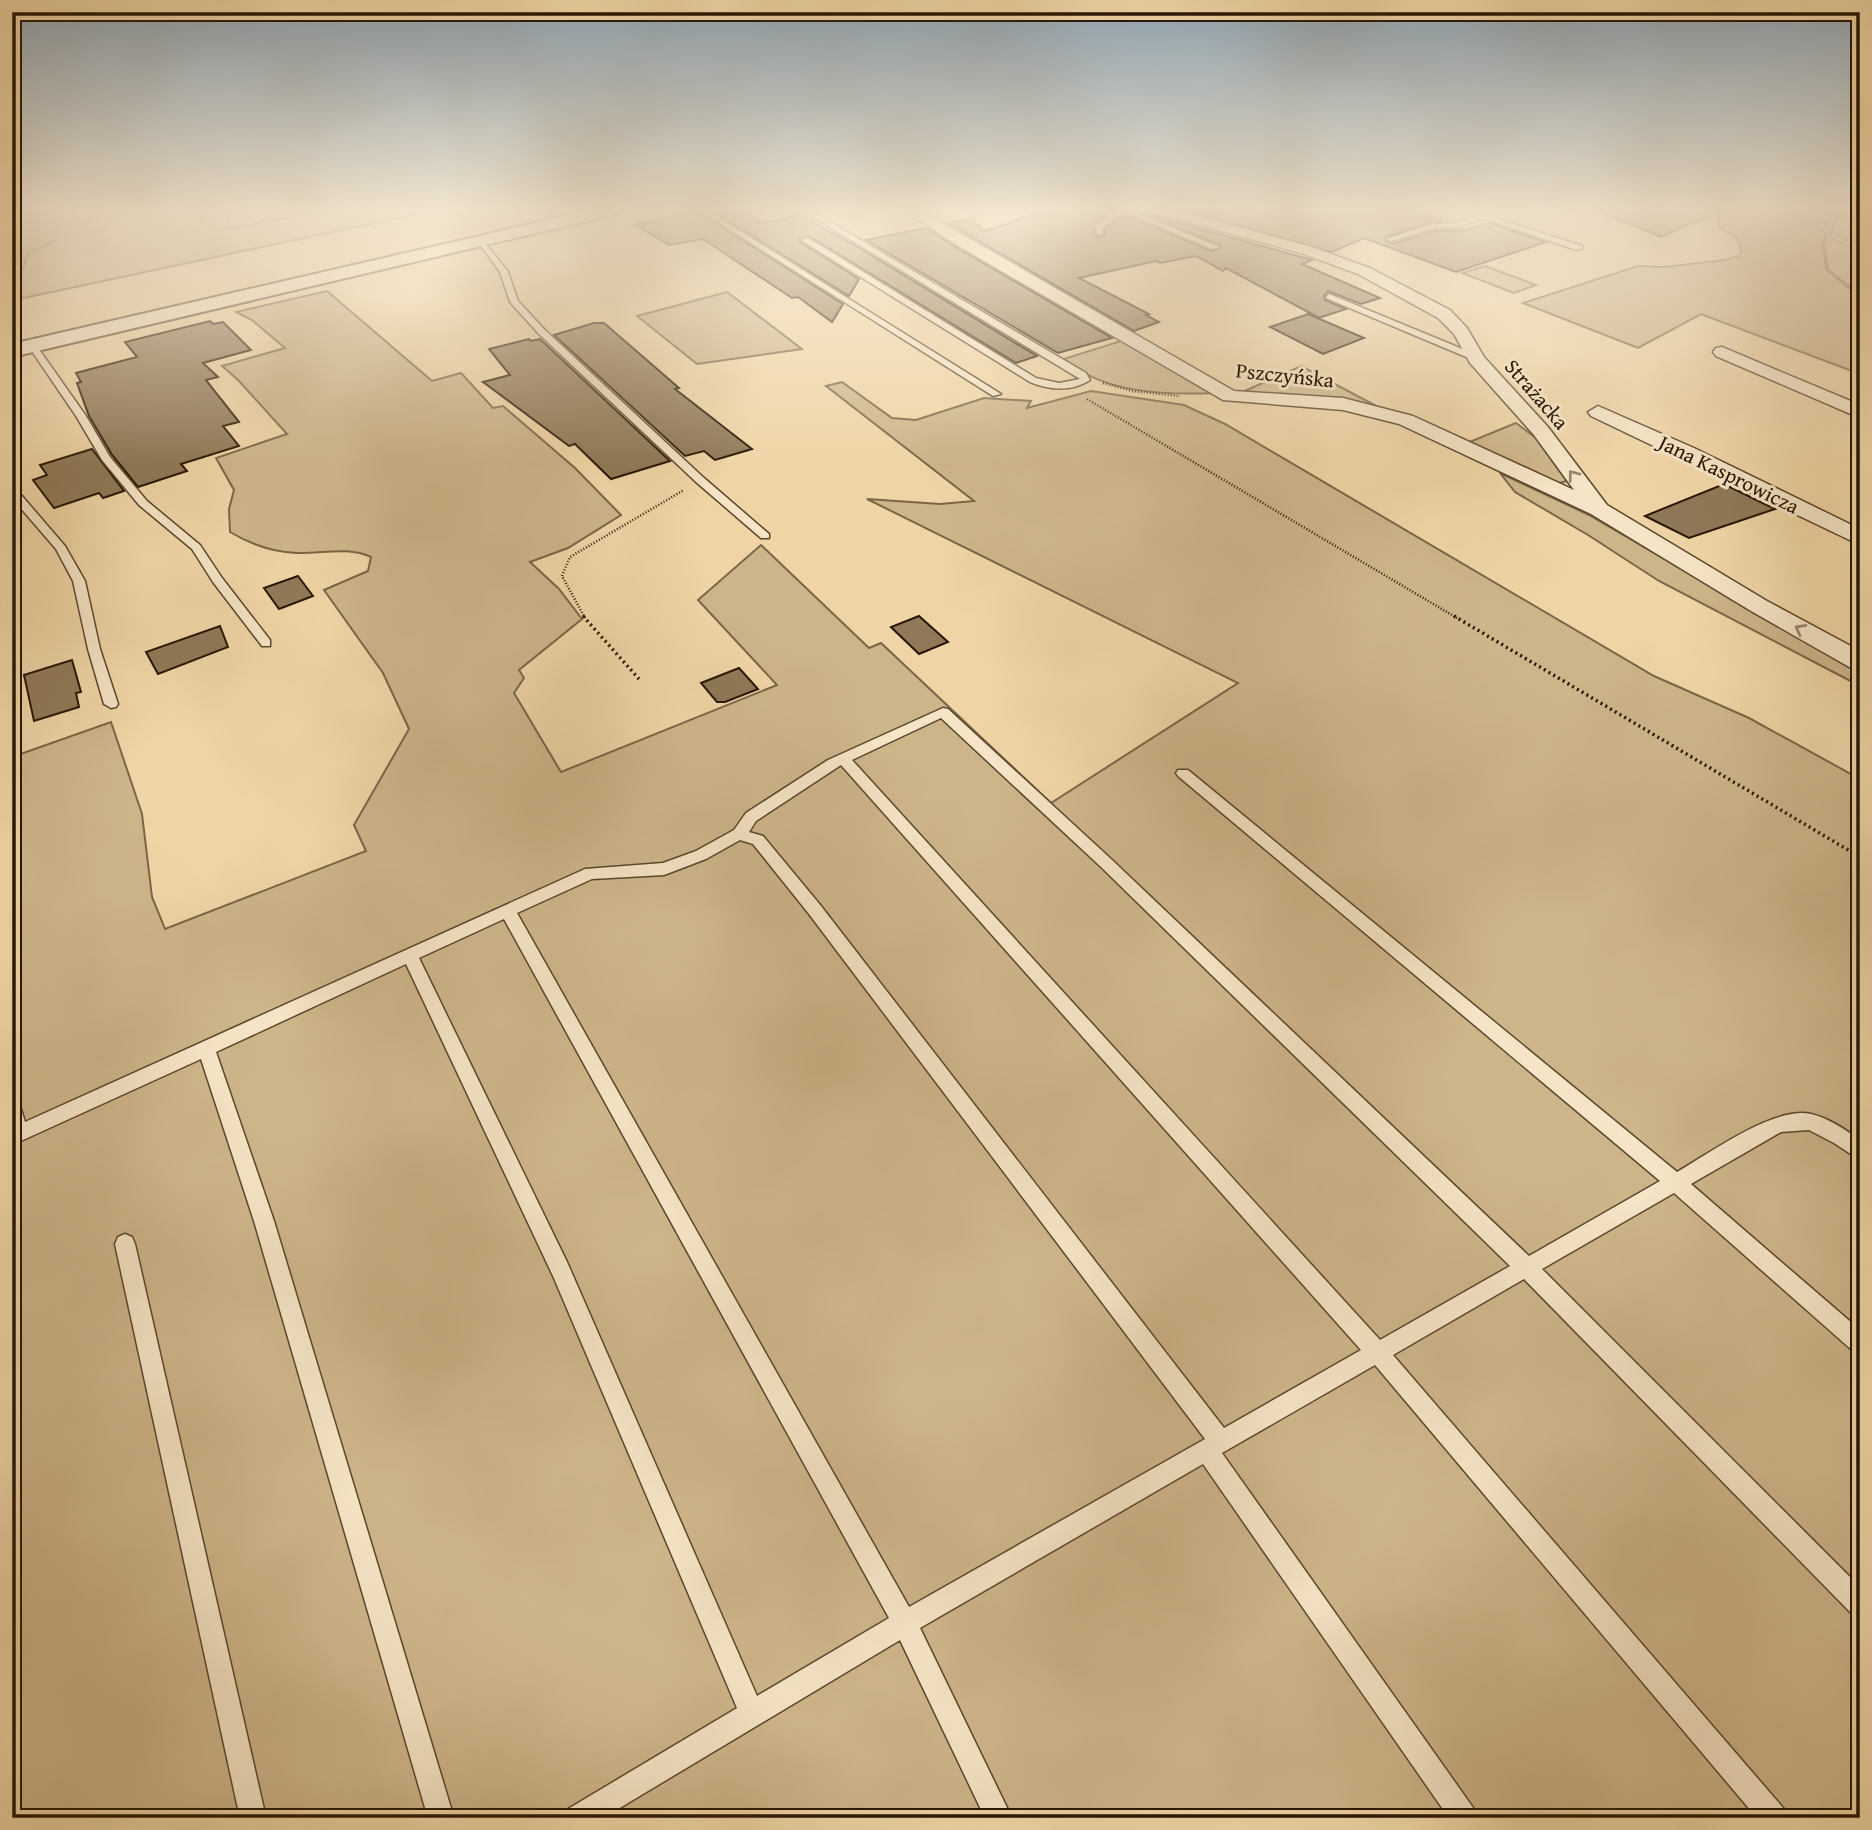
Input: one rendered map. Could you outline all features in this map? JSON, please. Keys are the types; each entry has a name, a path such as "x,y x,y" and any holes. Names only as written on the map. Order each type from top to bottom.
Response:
{"street":[{"path":"12,351 254,294"},
{"name":"Pszczyńska","path":"1053,294 1230,396 1343,404 1406,420 1599,510"},
{"name":"Strażacka","path":"1408,294 1444,314 1461,332 1474,357 1541,431 1599,510 1759,606 1860,662"},
{"path":"1722,352 1860,412"},
{"name":"Jana Kasprowicza","path":"1598,412 1688,452 1860,538"}],"lane":[{"path":"511,294 514,302 542,332 765,536"},
{"path":"837,294 996,394"},
{"path":"894,294 1033,380 1053,386 1085,380 1083,375 949,294"},
{"path":"1329,296 1474,357"},
{"path":"33,347 81,416 106,458 143,503 196,547 216,580 266,643"},
{"path":"12,491 61,548 79,581 94,649 111,704"},
{"path":"12,1106 15,1136 590,873 664,869 701,855 739,834 751,817 842,758 943,712 1106,863 1527,1268 1860,1604"},
{"path":"842,758 1377,1353 1775,1818"},
{"path":"1183,774 1676,1182 1860,1344"},
{"path":"739,834 758,840 815,910 1214,1446 1465,1818"},
{"path":"508,911 905,1623 999,1818"},
{"path":"410,956 561,1269 752,1714"},
{"path":"206,1049 264,1221 441,1818"},
{"path":"576,1818 905,1623 1778,1124 1810,1122 1841,1137 1860,1152"},
{"path":"125,1244 253,1818"}],"path":[{"path":"1085,380 1132,391 1182,396"},
{"path":"1075,384 1085,397 1860,857"},
{"path":"639,679 582,615 562,576 570,557 701,480"}],"shaded area":[{"path":"12,294 41,294 24,298 12,297"},
{"path":"312,294 331,294 432,381 461,373 493,408 503,406 575,468 621,515 568,548 530,562 559,589 582,619 519,670 524,678 514,693 561,772 777,685 698,600 761,545 869,648 881,643 1051,803 1238,683 867,499 940,504 974,501 826,386 842,382 892,418 916,420 984,398 1031,401 1027,408 1091,391 1184,405 1225,424 1654,676 1749,718 1860,779 1860,1818 12,1818 12,757 111,722 142,814 152,897 165,929 366,851 354,825 409,729 383,673 324,590 368,571 371,557 344,551 278,551 253,544 230,532 229,509 234,490 216,458 287,434 222,366 285,348 252,320 236,312"},
{"path":"718,294 730,294 802,349 697,364 637,316"},
{"path":"1550,294 1860,294 1860,374 1701,314 1638,348 1523,303"},
{"path":"1124,340 1217,393 1156,392 1116,386 1080,371 1064,359"},
{"path":"1301,366 1380,408 1240,393"},
{"path":"1516,423 1536,438 1567,481 1546,481 1467,443"},
{"path":"1500,473 1589,515 1860,673 1860,686 1659,581 1515,492"}],"building":[{"path":"787,294 828,294 843,304 832,322 798,297 792,298"},
{"path":"904,294 936,294 1037,356 1016,363"},
{"path":"958,294 1037,294 1112,338 1058,353"},
{"path":"1071,294 1111,294 1159,322 1134,331"},
{"path":"1275,294 1325,294 1325,300 1346,309 1319,318"},
{"path":"1337,294 1372,294 1380,298 1361,304"},
{"path":"1308,314 1364,338 1323,354 1270,327"},
{"path":"210,321 213,324 223,322 251,350 203,363 218,377 206,380 239,422 223,426 239,446 181,464 187,471 138,487 112,455 89,416 77,383 81,382 76,373 137,357 125,342"},
{"path":"594,323 604,323 679,388 675,389 752,449 715,460 704,451 685,456 554,335"},
{"path":"529,339 540,339 670,461 611,479 575,444 569,446 483,382 510,375 489,349"},
{"path":"92,449 124,491 103,498 99,493 54,508 33,480 47,475 40,465"},
{"path":"1724,484 1775,509 1689,538 1645,516"},
{"path":"298,576 313,596 279,609 264,588"},
{"path":"919,616 948,642 919,654 891,627"},
{"path":"220,626 228,647 158,674 146,652"},
{"path":"72,660 81,692 76,693 79,707 34,721 24,675"},
{"path":"739,668 758,689 725,702 717,702 701,683"}],"waterway":[{"path":"1857,294 1860,297"}]}
